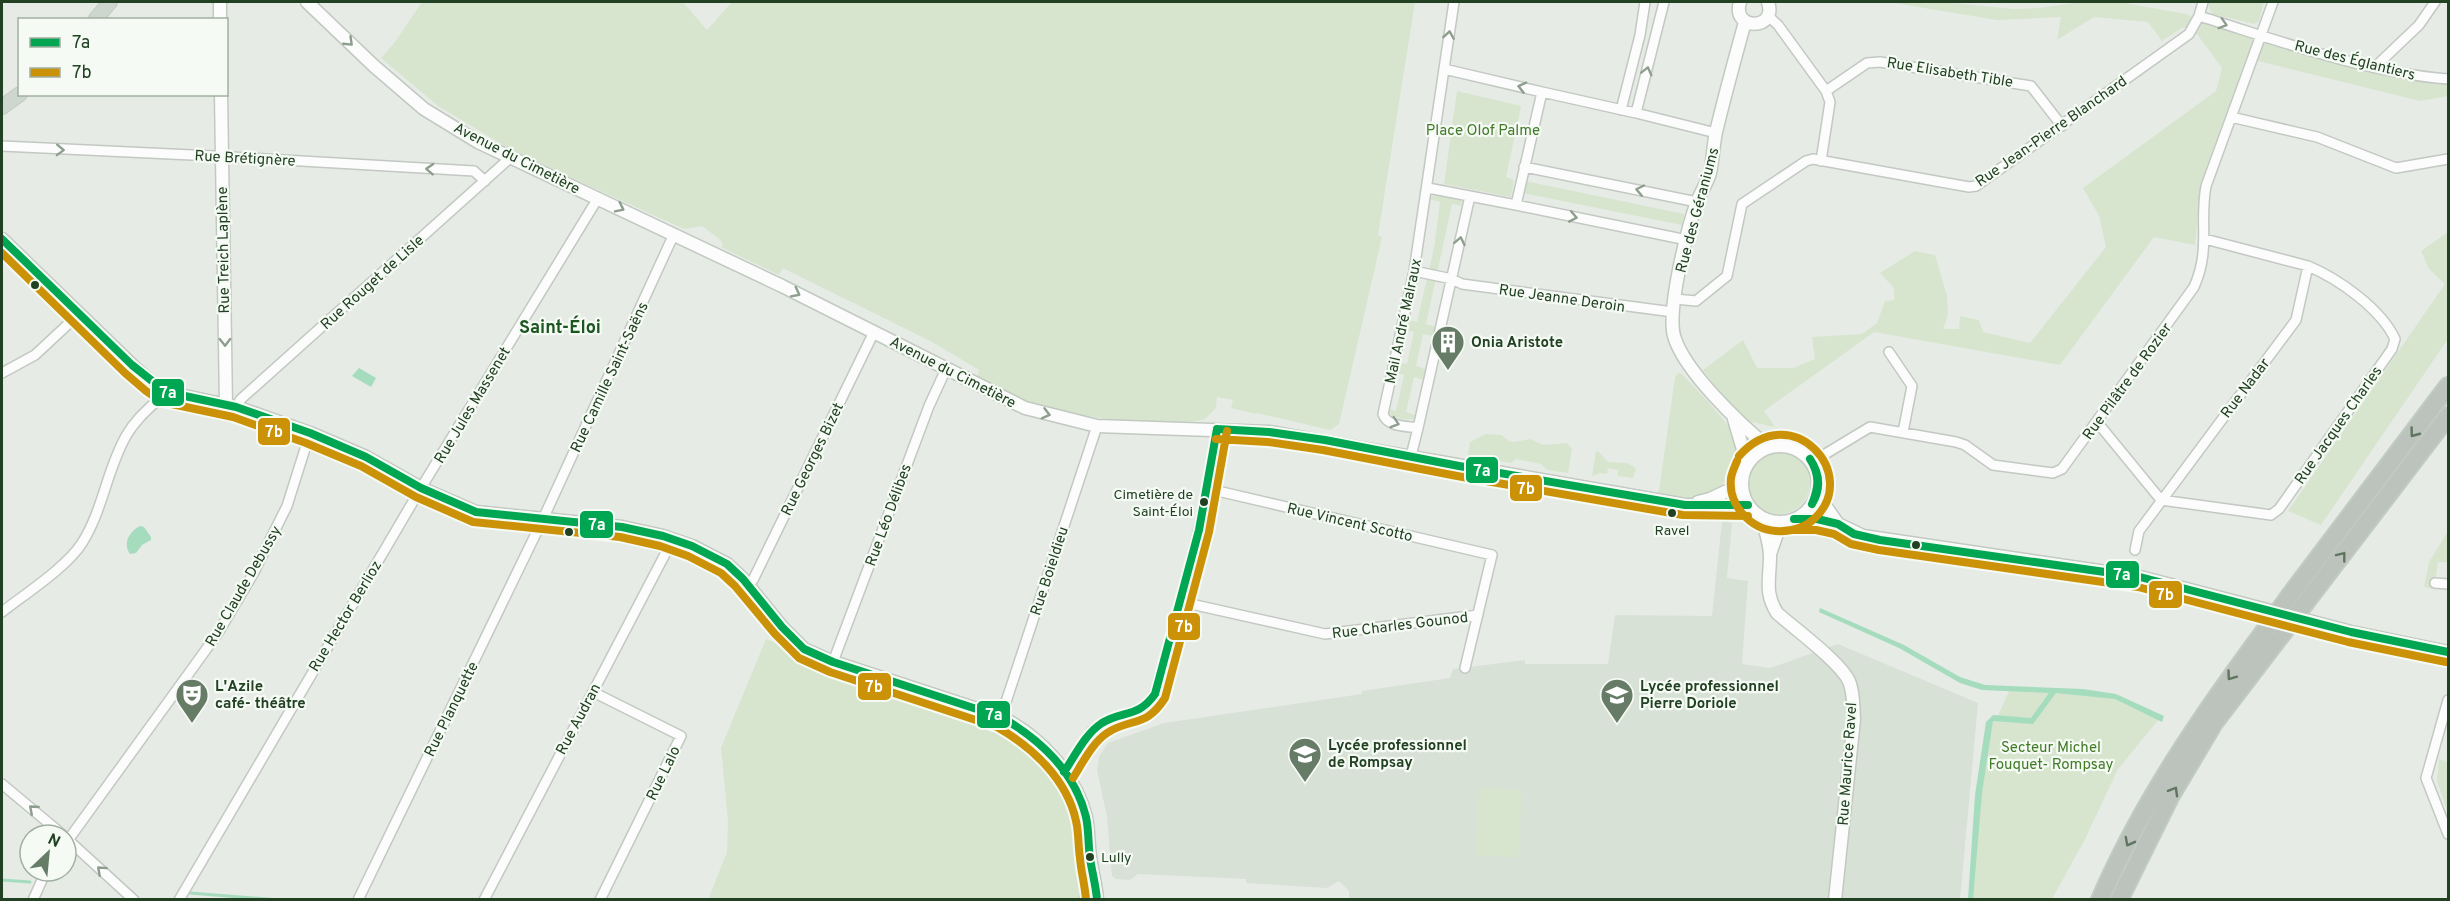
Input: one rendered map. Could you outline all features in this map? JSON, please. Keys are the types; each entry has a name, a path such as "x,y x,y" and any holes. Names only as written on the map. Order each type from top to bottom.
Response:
{"highway":[{"path":"2100,900 2162,780 2204,713 2448,386"},
{"path":"2119,900 2170,797 2214,723 2448,416"}],"main road":[{"path":"96,18 110,2"},
{"path":"2,107 18,95"}],"street":[{"path":"220,2 220,18"},
{"name":"Avenue du Cimetière","path":"307,2 374,66 424,109 478,142 674,234 1024,408 1096,426 1269,432 1685,505 1748,506"},
{"path":"1454,2 1428,188 1687,240"},
{"path":"1621,110 1640,35 1645,2"},
{"path":"1636,113 1664,2"},
{"path":"1740,2 1739,14 1745,22 1760,23 1768,16"},
{"path":"1768,2 1768,16 1778,25 1826,91 1830,102 1821,161"},
{"path":"2199,16 2203,2"},
{"name":"Rue Pilâtre de Rozier","path":"1812,462 1870,427 1956,442 1965,445 1993,465 2053,474 2062,469 2194,287 2202,270 2206,186 2273,2"},
{"path":"2375,67 2419,25 2435,2"},
{"name":"Rue des Églantiers","path":"2199,16 2375,67 2419,77 2448,79"},
{"name":"Rue Jean-Pierre Blanchard","path":"1675,299 1696,301 1727,276 1742,204 1806,160 1976,186 2189,34 2199,16"},
{"name":"Rue des Géraniums","path":"1745,22 1716,133 1710,174 1697,202 1687,240 1673,312 1674,337 1683,357 1734,418 1768,447"},
{"name":"Rue Elisabeth Tible","path":"1826,91 1871,62 1914,67 2031,86 2062,126"},
{"path":"1444,69 1716,133"},
{"path":"1516,205 1542,92"},
{"name":"Rue Treich Laplène","path":"221,96 231,406"},
{"path":"2231,117 2317,138 2396,168 2448,159"},
{"name":"Rue Brétignère","path":"2,146 474,171 485,181"},
{"name":"Rue Rouget de Lisle","path":"231,406 510,158"},
{"path":"1524,167 1697,202"},
{"name":"Mail André Malraux","path":"1418,429 1389,423 1383,414 1414,271 1428,188"},
{"path":"1411,456 1470,196"},
{"name":"Rue Jules Massenet","path":"421,488 598,198"},
{"name":"Rue Camille Saint-Saëns","path":"543,519 674,234"},
{"path":"2,239 146,377 166,392 231,406 310,433 366,457 421,488 476,512 622,527 673,539 712,555 727,564 748,584 793,639 804,649 833,662 1001,717 1030,734 1064,772 1076,792 1085,815 1090,840 1091,863 1086,900"},
{"name":"Rue Jacques Charles","path":"2161,500 2271,515 2278,509 2392,349 2395,339 2390,329 2367,304 2323,272 2205,239"},
{"name":"Rue Nadar","path":"2135,550 2139,531 2296,320 2308,266"},
{"name":"Rue Jeanne Deroin","path":"1414,271 1452,279 1462,284 1673,312"},
{"path":"2,373 35,355 79,314"},
{"name":"Rue Georges Bizet","path":"748,584 753,580 874,332"},
{"path":"1889,352 1911,386 1903,432"},
{"name":"Rue Léo Délibes","path":"833,662 929,406 946,369"},
{"path":"2,612 69,558 81,545 90,529 124,438 134,423 166,392"},
{"name":"Rue des Géraniums","path":"1734,418 1747,463"},
{"path":"2097,422 2161,500"},
{"name":"Rue Boieldieu","path":"1001,717 1096,426"},
{"path":"1064,772 1092,731 1104,722 1146,707 1155,694 1182,602 1209,489 1217,429"},
{"name":"Rue Claude Debussy","path":"78,823 218,633 253,574 287,506 310,433"},
{"path":"1781,445 1794,447 1812,462 1818,474 1817,494 1805,514 1781,522 1762,518 1748,506 1743,495 1742,484 1747,463 1756,453 1768,447 1781,445"},
{"name":"Avenue du Cimetière","path":"1685,505 1710,499 1742,484"},
{"name":"Rue Hector Berlioz","path":"179,900 421,488"},
{"name":"Rue Vincent Scotto","path":"1209,489 1492,555 1478,615"},
{"path":"1817,494 1838,524"},
{"name":"Rue Maurice Ravel","path":"1762,518 1770,555"},
{"name":"Rue Planquette","path":"358,900 543,519"},
{"path":"1794,519 1817,519 1838,524 1854,534 1880,540 2140,577 2351,632 2448,652"},
{"name":"Rue Maurice Ravel","path":"1781,522 1770,555 1768,582 1770,601 1777,613 1838,668 1849,681 1853,699 1854,719 1835,900"},
{"name":"Rue Audran","path":"484,900 673,539"},
{"path":"2435,583 2448,584"},
{"name":"Rue Charles Gounod","path":"1182,602 1325,634 1478,615"},
{"path":"1465,668 1478,615"},
{"name":"Rue Lalo","path":"593,692 681,736 600,900"},
{"path":"2448,700 2426,778 2448,834"},
{"path":"2,784 47,823"},
{"path":"78,850 134,900"},
{"path":"1091,863 1096,879 1097,900"},
{"path":"33,900 41,883"}],"shaded area":[{"path":"359,368 376,378 371,387 352,376"},
{"path":"1722,521 1732,523 1727,578 1748,581 1742,664 1770,668 1838,644 1978,703 1960,900 1349,900 1349,891 1339,881 1327,888 1246,883 1246,879 1138,874 1130,880 1116,879 1112,876 1107,817 1097,770 1099,757 1108,743 1164,723 1362,694 1362,691 1450,678 1453,669 1525,660 1525,664 1608,664 1615,615 1712,616"},
{"path":"140,526 144,527 151,540 142,545 136,553 130,554 127,546 128,538"},
{"path":"1820,608 1904,645 1960,677 1985,685 2083,689 2116,694 2164,716 2162,722 2115,699 2056,693 2033,724 1993,721 1982,793 1973,899 1968,899 1975,795 1986,722 1993,715 2031,718 2049,693 1982,690 1960,683 1899,648 1819,612"}],"green space":[{"path":"422,2 683,2 707,30 732,2 1415,2 1378,235 1382,237 1339,424 1330,430 1256,414 1231,408 1233,400 1217,397 1216,408 1205,419 1192,422 1171,422 1085,416 1016,397 977,377 979,370 932,342 783,268 779,275 721,247 723,244 719,239 702,226 684,229 515,152 438,106 381,58 395,42"},
{"path":"1888,2 1943,2 2014,9 2083,2 2119,2 2186,14 2201,21 2355,67 2418,79 2448,82 2448,96 2420,101 2246,58 2201,182 2195,245 2154,237 2060,365 1874,332 1764,411 1775,427 1743,420 1703,370 1743,340 1757,368 1793,368 1815,359 1812,337 1862,334 1877,323 1885,301 1894,300 1894,288 1880,273 1915,251 1935,255 1947,296 1948,315 1943,329 1959,329 1960,316 1979,320 1983,332 2030,343 2106,247 2099,216 2083,188 2216,91 2222,68 2197,34 2183,27 2162,41 2148,22 2094,17 2057,40 2061,17 1997,20"},
{"path":"2209,2 2264,2 2259,21 2254,24 2213,14 2209,8"},
{"name":"Place Olof Palme","path":"1457,91 1521,106 1506,177 1514,180 1511,197 1444,184"},
{"path":"1525,181 1684,214 1682,225 1523,193"},
{"path":"1433,195 1461,200 1462,206 1452,204 1426,324 1436,327 1434,336 1423,334 1416,366 1426,369 1424,380 1414,377 1406,412 1416,415 1415,419 1403,419 1386,412 1387,409 1396,411 1404,375 1397,373 1399,363 1407,364 1414,332 1407,330 1409,320 1417,322 1434,248 1440,202 1430,199"},
{"path":"2448,232 2448,339 2321,525 2288,511 2445,284 2429,269 2421,251"},
{"path":"1678,373 1682,374 1711,405 1732,431 1737,450 1732,471 1717,489 1707,496 1682,502 1658,498 1675,377"},
{"path":"1486,434 1501,435 1514,442 1530,439 1543,445 1567,443 1572,449 1568,473 1547,470 1541,464 1516,459 1511,463 1468,455 1470,442"},
{"path":"1596,451 1608,462 1627,463 1636,468 1633,478 1618,476 1618,470 1608,468 1607,474 1592,476"},
{"path":"1773,452 1785,452 1801,461 1808,471 1810,483 1808,495 1801,505 1785,514 1773,514 1762,509 1753,500 1748,489 1748,477 1753,466 1762,457"},
{"path":"2448,531 2448,562 2438,562 2434,589 2424,587 2429,562"},
{"path":"766,639 834,669 1002,725 1025,740 1054,773 1074,812 1080,844 1081,899 708,900 727,852 728,821 721,748"},
{"name":"Secteur Michel Fouquet- Rompsay","path":"2010,689 2040,689 2116,697 2160,718 2118,769 2084,841 2052,899 1971,900 1979,792 1990,723 1997,718"},
{"path":"2439,759 2448,762 2448,814 2437,781"},
{"path":"1479,788 1522,790 1518,858 1475,855"}],"waterway":[{"path":"2,880 18,881"},
{"path":"190,893 280,900"}],"transit line":[{"name":"7a","path":"2,239 132,365 166,392 236,407 310,433 366,457 421,488 476,512 622,527 663,536 692,546 727,564 804,649 833,662 1001,717 1042,746 1065,771 1074,785 1086,817 1097,900"},
{"name":"7b","path":"2,253 125,373 162,402 233,417 306,443 361,466 416,497 473,522 620,537 660,546 688,556 721,573 799,658 830,672 997,727 1035,754 1065,791 1077,826 1086,900"},
{"name":"7a","path":"1217,429 1269,432 1325,440 1685,505 1748,505"},
{"name":"7a","path":"1064,772 1085,739 1096,728 1110,719 1143,707 1155,694 1199,530 1217,429"},
{"name":"7b","path":"1073,778 1102,737 1116,728 1151,714 1165,698 1209,532 1227,431"},
{"name":"7b","path":"1737,461 1731,478 1733,497 1743,514 1758,526 1776,531 1796,529 1814,519 1827,501 1830,482 1825,464 1814,449 1799,438 1780,435 1759,440 1739,456"},
{"name":"7b","path":"1216,439 1268,442 1323,450 1683,515 1748,516"},
{"name":"7a","path":"1810,459 1816,470 1818,482 1817,493 1812,504"},
{"name":"7a","path":"1810,459 1816,470 1817,481 1812,504"},
{"name":"7a","path":"1794,519 1817,519 1838,524 1854,534 1880,540 2140,577 2351,632 2448,652"},
{"name":"7b","path":"1794,530 1816,530 1834,534 1851,544 1879,550 2138,587 2348,642 2446,662"}],"place":[{"name":"Onia Aristote","path":"1448,371"},
{"name":"Cimetière de Saint-Éloi","path":"1204,502"},
{"name":"Ravel","path":"1672,513"},
{"name":"L'Azile café- théâtre","path":"192,724"},
{"name":"Lycée professionnel Pierre Doriole","path":"1617,724"},
{"name":"Lycée professionnel de Rompsay","path":"1305,783"},
{"name":"Lully","path":"1090,857"}],"district":[{"name":"Saint-Éloi","path":"560,327"}]}
